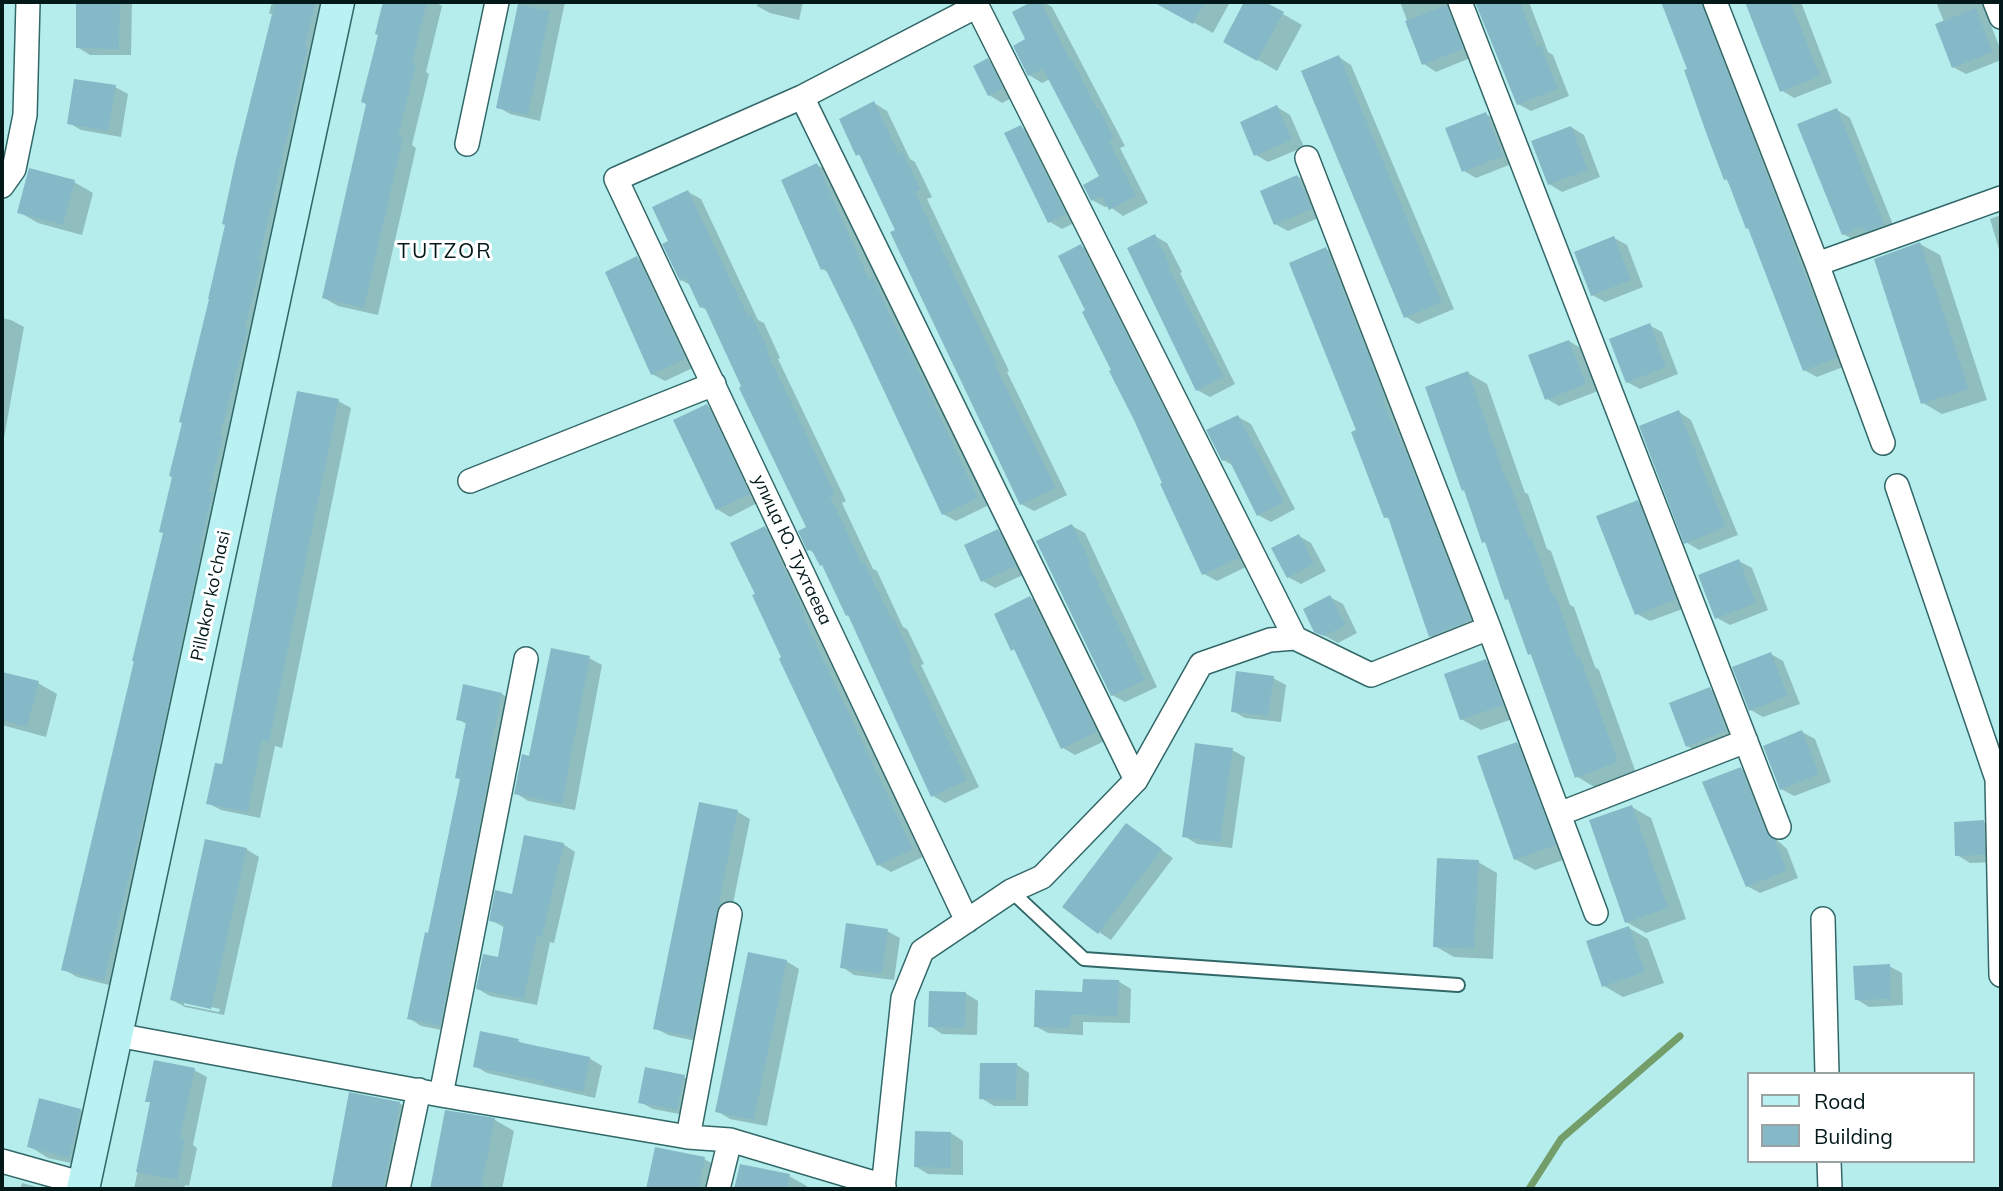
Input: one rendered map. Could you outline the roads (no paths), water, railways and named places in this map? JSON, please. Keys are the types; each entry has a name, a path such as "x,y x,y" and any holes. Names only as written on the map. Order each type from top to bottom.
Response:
{"street":[{"path":"2,186 14,169 25,115 28,2"},
{"name":"Pillakor ko'chasi","path":"84,1187 338,2"},
{"path":"467,145 497,2"},
{"path":"1460,2 1779,827"},
{"path":"1715,2 1817,264 1882,443"},
{"path":"1995,2 2001,17"},
{"path":"1136,780 802,97 977,6 1295,638"},
{"name":"улица Ю. Тухтаева","path":"802,97 617,180 968,921"},
{"path":"1307,158 1596,913"},
{"path":"1817,264 2001,198"},
{"path":"470,481 713,384"},
{"path":"1897,485 1997,779 2001,975"},
{"path":"117,1035 430,1093 688,1137 730,1140 883,1188 903,998 922,951 1011,891 1042,877 1136,780 1201,664 1270,640 1295,638 1371,674 1489,628"},
{"path":"398,1189 430,1093 526,659"},
{"path":"1559,814 1746,741"},
{"path":"688,1137 730,914"},
{"path":"1823,919 1827,1072"},
{"path":"718,1189 730,1140"},
{"path":"2,1161 84,1187"},
{"path":"1829,1163 1830,1189"}],"lane":[{"path":"1011,891 1084,959 1458,985"}],"waterway":[{"path":"1529,1189 1561,1139 1680,1036"}],"district":[{"name":"TUTZOR","path":"445,252"}]}
